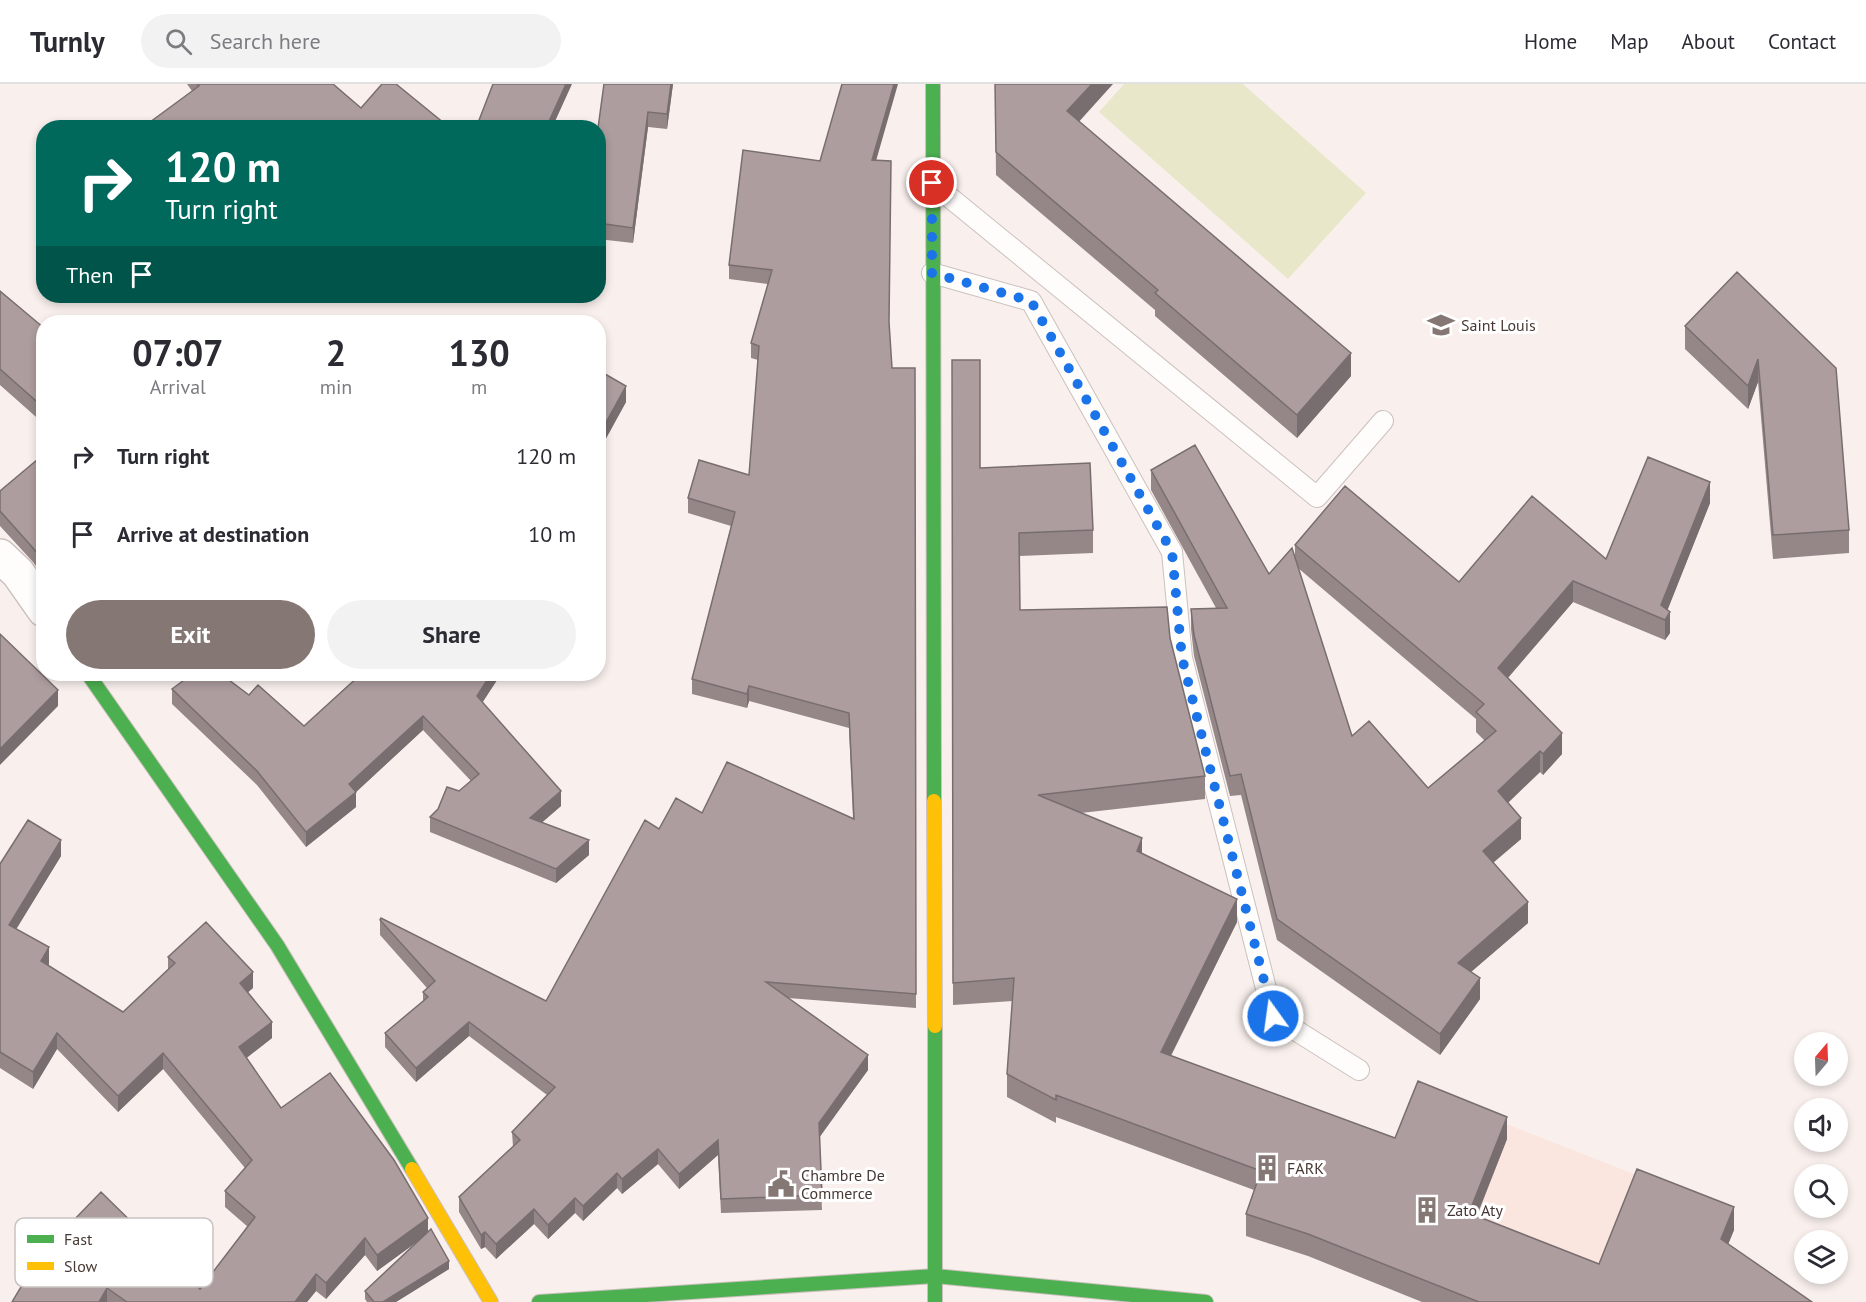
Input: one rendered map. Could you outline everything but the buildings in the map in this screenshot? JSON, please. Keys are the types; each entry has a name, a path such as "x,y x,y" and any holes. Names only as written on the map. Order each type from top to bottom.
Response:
{"street":[{"path":"933,84 935,1302"},
{"path":"0,556 18,573 36,599"},
{"path":"93,681 277,945 491,1302"},
{"path":"540,1302 935,1276 1206,1302"}],"lane":[{"path":"932,183 1317,497 1383,421"},
{"path":"932,273 1031,301 1172,552 1182,658 1273,1016 1359,1070"}],"shaded area":[{"path":"1124,84 1243,84 1366,193 1288,279 1099,112"},
{"path":"1432,1095 1729,1211 1697,1302 1432,1302"}],"traffic: fast":[{"path":"933,84 934,801"},
{"path":"93,681 277,945 412,1169"},
{"path":"935,1026 935,1302"},
{"path":"539,1302 935,1276 1206,1302"}],"traffic: slow":[{"path":"934,801 935,1026"},
{"path":"412,1169 491,1302"}],"place":[{"name":"Saint Louis","path":"1441,325"},
{"name":"FARK","path":"1267,1168"},
{"name":"Chambre De Commerce","path":"781,1184"},
{"name":"Zato Aty","path":"1427,1210"}],"route":[{"path":"932,183 932,273 1031,301 1172,552 1182,658 1273,1016"}]}
